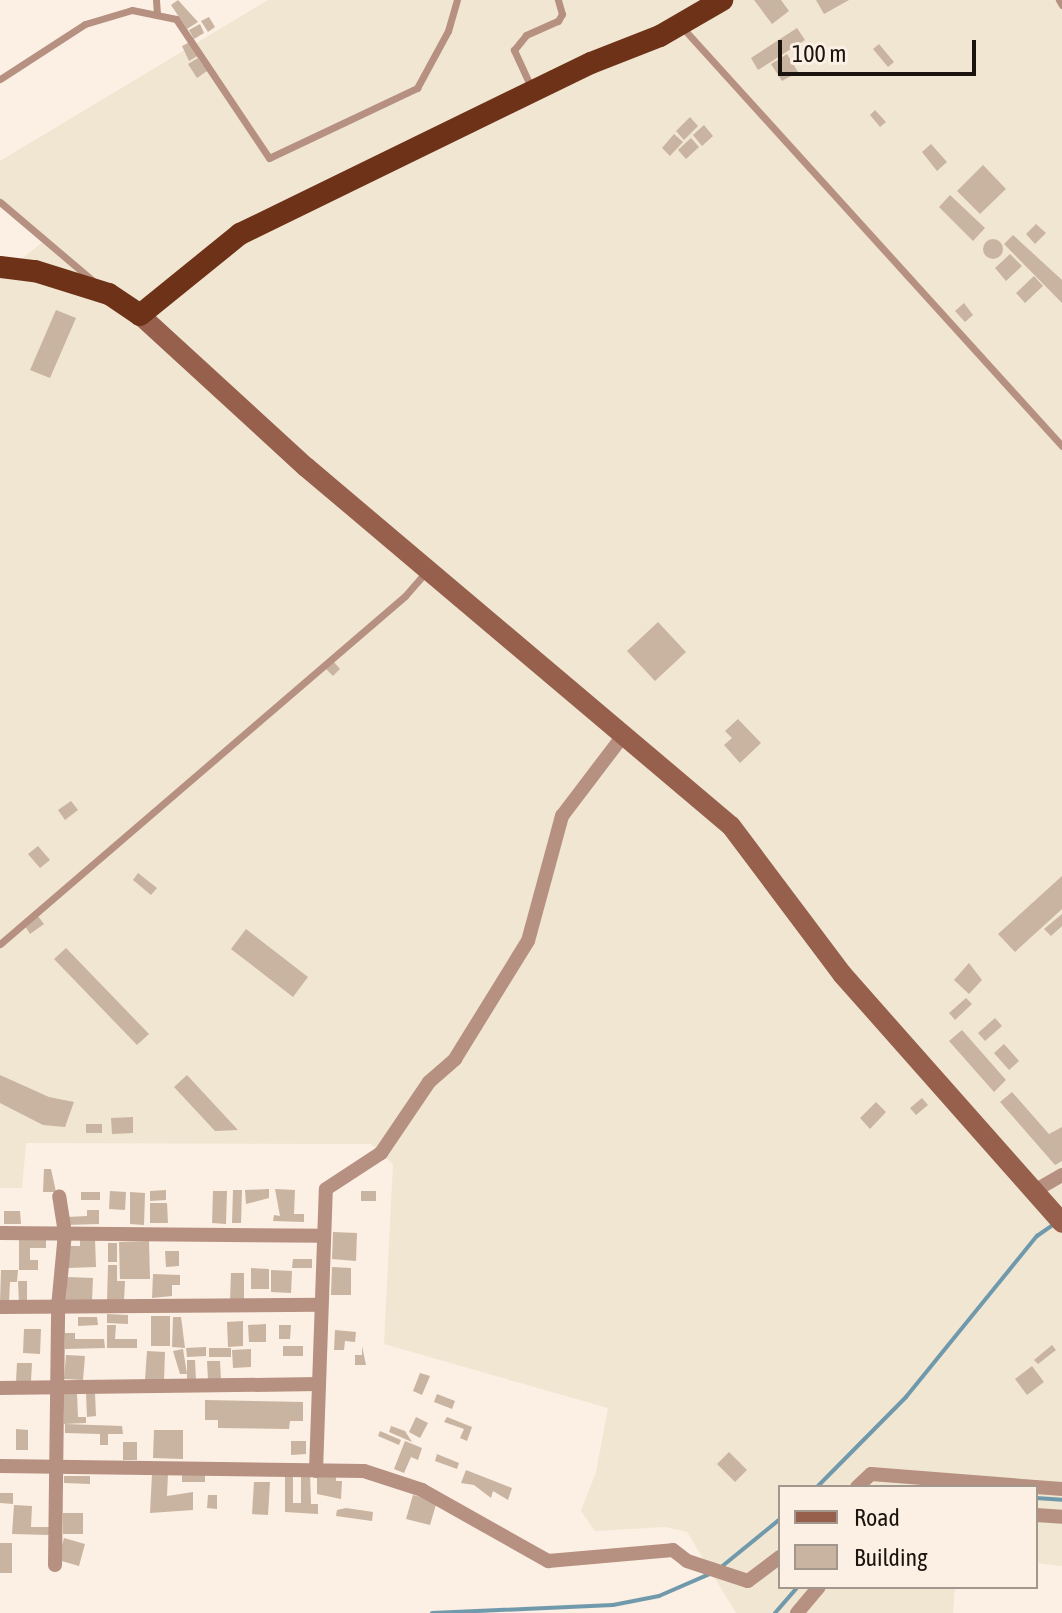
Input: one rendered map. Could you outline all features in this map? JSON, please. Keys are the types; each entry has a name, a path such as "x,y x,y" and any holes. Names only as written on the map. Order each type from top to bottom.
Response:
{"highway":[{"path":"0,267 35,271 109,294 140,315 240,234 679,25 722,0"}],"main road":[{"path":"140,315 427,570 731,826 842,974 1062,1223"}],"street":[{"path":"316,1471 326,1189 381,1153 429,1082 455,1059 528,941 562,816 622,737"},
{"path":"1038,1193 1062,1175"},
{"path":"55,1565 58,1307 65,1233 59,1196"},
{"path":"0,1233 323,1236"},
{"path":"0,1307 321,1305"},
{"path":"0,1388 319,1384"},
{"path":"0,1466 364,1471 422,1490 548,1561 673,1550 687,1561 748,1581 778,1558"},
{"path":"859,1485 871,1474 900,1481 963,1485"},
{"path":"1038,1488 1062,1489"},
{"path":"1038,1515 1062,1517"},
{"path":"797,1613 817,1589"}],"lane":[{"path":"156,0 157,15"},
{"path":"0,79 85,24 132,10 176,19 269,158 417,88 448,31 457,0"},
{"path":"534,93 514,50 526,35 558,21 562,14 558,0"},
{"path":"679,25 1062,446"},
{"path":"0,202 109,294"},
{"path":"0,944 405,596 427,570"}],"shaded area":[{"path":"268,0 1062,0 1062,1566 1038,1563 1038,1485 778,1485 778,1589 955,1589 953,1613 736,1613 687,1532 665,1527 595,1531 581,1511 596,1472 608,1408 384,1344 393,1164 371,1144 26,1143 22,1188 0,1188 0,269 9,269 44,241 0,202 0,161"}],"building":[{"path":"178,0 198,22 187,29 171,5"},
{"path":"754,0 781,0 789,11 772,24"},
{"path":"816,0 849,0 824,14"},
{"path":"209,17 215,27 208,32 201,21"},
{"path":"200,24 204,33 194,39 189,30"},
{"path":"797,28 805,40 758,70 751,58"},
{"path":"192,41 199,55 189,61 182,46"},
{"path":"879,44 894,62 888,67 873,49"},
{"path":"787,54 798,72 782,81 771,64"},
{"path":"198,58 207,71 197,78 188,64"},
{"path":"875,110 886,122 880,127 870,115"},
{"path":"690,117 698,126 684,140 676,131"},
{"path":"704,125 713,136 702,146 693,135"},
{"path":"674,134 683,142 670,156 662,148"},
{"path":"691,138 699,147 686,159 678,150"},
{"path":"931,144 947,162 937,171 922,152"},
{"path":"983,165 1006,189 980,214 957,191"},
{"path":"950,195 985,228 973,241 939,207"},
{"path":"1036,224 1046,233 1035,244 1026,234"},
{"path":"1013,235 1062,280 1062,303 1004,244"},
{"path":"993,239 1000,242 1003,249 1000,256 993,259 986,256 983,249 986,242"},
{"path":"1010,254 1022,266 1006,281 995,268"},
{"path":"1034,276 1043,286 1025,303 1016,293"},
{"path":"964,303 973,315 965,322 955,311"},
{"path":"56,310 76,318 50,378 30,370"},
{"path":"658,622 686,652 655,681 627,651"},
{"path":"333,661 340,669 333,676 326,669"},
{"path":"738,719 761,743 740,763 724,745 732,738 725,731"},
{"path":"71,801 78,810 65,820 58,810"},
{"path":"38,846 50,860 40,868 28,854"},
{"path":"138,873 157,888 151,895 133,880"},
{"path":"1062,876 1062,909 1015,952 998,934"},
{"path":"1062,914 1062,926 1051,936 1044,929"},
{"path":"38,916 44,924 30,934 25,926"},
{"path":"246,929 308,977 293,997 231,949"},
{"path":"66,948 149,1034 137,1045 54,959"},
{"path":"969,963 982,980 969,994 954,980"},
{"path":"966,998 972,1004 955,1020 949,1013"},
{"path":"995,1018 1002,1026 985,1041 978,1033"},
{"path":"962,1030 1006,1080 994,1092 949,1041"},
{"path":"1004,1044 1019,1061 1009,1070 994,1053"},
{"path":"0,1075 49,1097 74,1102 65,1127 43,1125 0,1103"},
{"path":"187,1075 238,1130 215,1131 174,1087"},
{"path":"1012,1092 1049,1134 1062,1127 1062,1161 1055,1165 1000,1102"},
{"path":"922,1098 928,1105 916,1115 910,1108"},
{"path":"876,1102 886,1112 870,1129 860,1118"},
{"path":"133,1117 133,1133 112,1134 111,1118"},
{"path":"86,1124 102,1124 102,1133 86,1133"},
{"path":"44,1169 51,1169 56,1192 43,1192"},
{"path":"269,1189 269,1198 246,1204 245,1190"},
{"path":"275,1189 295,1190 294,1214 304,1214 304,1222 273,1221 274,1215 280,1216"},
{"path":"166,1190 166,1200 150,1201 150,1191"},
{"path":"233,1190 242,1190 241,1223 232,1223"},
{"path":"110,1191 126,1192 125,1210 109,1209"},
{"path":"213,1191 227,1191 226,1224 212,1223"},
{"path":"361,1191 376,1191 376,1201 361,1201"},
{"path":"81,1192 100,1192 100,1200 81,1200"},
{"path":"130,1192 145,1193 144,1225 130,1224"},
{"path":"150,1203 167,1203 168,1223 150,1223"},
{"path":"87,1210 99,1210 99,1224 67,1225 67,1217 87,1216"},
{"path":"4,1211 20,1211 21,1224 4,1224"},
{"path":"333,1232 357,1233 356,1261 332,1259"},
{"path":"19,1238 46,1238 46,1248 30,1248 30,1260 38,1260 38,1270 19,1270"},
{"path":"80,1239 95,1239 96,1267 68,1268 68,1246 80,1246"},
{"path":"149,1241 150,1279 120,1279 119,1242"},
{"path":"108,1243 117,1243 117,1262 108,1262"},
{"path":"165,1251 179,1251 179,1266 166,1267"},
{"path":"293,1259 312,1259 312,1268 292,1268"},
{"path":"108,1265 117,1265 117,1281 125,1281 124,1301 107,1301"},
{"path":"332,1267 351,1268 351,1295 331,1295"},
{"path":"251,1268 269,1269 269,1289 251,1289"},
{"path":"1,1270 18,1270 17,1282 10,1282 9,1303 0,1302"},
{"path":"271,1270 292,1271 291,1293 271,1292"},
{"path":"231,1273 244,1273 244,1301 230,1301"},
{"path":"153,1274 180,1275 180,1285 172,1285 172,1296 152,1298"},
{"path":"67,1277 93,1278 92,1302 66,1301"},
{"path":"18,1281 27,1281 27,1304 19,1304"},
{"path":"107,1314 128,1315 128,1324 107,1323"},
{"path":"151,1316 170,1316 170,1346 151,1346"},
{"path":"78,1317 97,1317 98,1325 78,1326"},
{"path":"173,1317 181,1317 185,1348 172,1347"},
{"path":"243,1321 243,1346 228,1347 227,1322"},
{"path":"266,1324 266,1342 249,1342 248,1325"},
{"path":"107,1325 116,1325 115,1339 137,1339 137,1348 107,1348"},
{"path":"279,1325 291,1325 290,1339 279,1339"},
{"path":"24,1329 41,1329 40,1354 23,1353"},
{"path":"335,1330 356,1332 355,1342 345,1341 344,1350 334,1350"},
{"path":"65,1333 75,1333 75,1339 104,1339 105,1348 65,1349"},
{"path":"1052,1345 1056,1350 1038,1364 1034,1360"},
{"path":"283,1346 303,1346 303,1356 283,1356"},
{"path":"362,1346 366,1365 355,1365 355,1355 362,1355"},
{"path":"206,1347 206,1356 187,1357 186,1348"},
{"path":"209,1348 231,1348 231,1357 209,1357"},
{"path":"183,1349 187,1374 180,1374 173,1351"},
{"path":"251,1349 251,1367 233,1368 232,1350"},
{"path":"147,1351 165,1352 164,1381 145,1380"},
{"path":"66,1355 85,1356 83,1380 64,1379"},
{"path":"187,1360 195,1360 196,1381 187,1381"},
{"path":"207,1361 220,1361 221,1380 208,1380"},
{"path":"17,1363 32,1363 31,1381 16,1381"},
{"path":"1032,1366 1044,1382 1027,1395 1015,1379"},
{"path":"420,1373 430,1376 422,1395 413,1391"},
{"path":"77,1393 78,1417 86,1417 86,1423 64,1424 64,1394"},
{"path":"86,1393 95,1393 96,1416 87,1417"},
{"path":"437,1394 455,1401 452,1409 434,1402"},
{"path":"205,1400 303,1402 303,1421 290,1421 289,1429 218,1428 218,1420 205,1420"},
{"path":"416,1417 428,1423 420,1438 409,1432"},
{"path":"447,1417 472,1427 467,1441 460,1438 464,1429 444,1422"},
{"path":"65,1424 122,1426 123,1434 108,1434 108,1445 100,1445 100,1434 65,1433"},
{"path":"391,1426 405,1431 412,1442 389,1432"},
{"path":"16,1429 28,1430 28,1450 16,1450"},
{"path":"154,1430 183,1430 183,1459 153,1458"},
{"path":"380,1431 401,1440 399,1445 378,1436"},
{"path":"291,1441 306,1441 306,1454 291,1455"},
{"path":"405,1441 422,1448 418,1460 411,1457 404,1473 394,1469"},
{"path":"123,1442 137,1442 137,1460 123,1460"},
{"path":"729,1452 747,1470 735,1482 717,1464"},
{"path":"437,1454 459,1463 457,1469 435,1461"},
{"path":"466,1470 512,1488 508,1500 493,1491 491,1498 474,1485 461,1483"},
{"path":"182,1473 205,1473 205,1482 182,1482"},
{"path":"310,1473 311,1504 318,1504 318,1514 285,1512 285,1474 293,1474 293,1503 301,1503 301,1474"},
{"path":"317,1473 336,1474 336,1481 342,1481 341,1499 317,1494"},
{"path":"152,1474 168,1474 167,1496 193,1492 193,1510 150,1513"},
{"path":"64,1476 90,1476 90,1484 64,1483"},
{"path":"254,1482 270,1482 268,1515 252,1514"},
{"path":"0,1493 13,1493 13,1504 0,1503"},
{"path":"208,1495 217,1495 217,1509 207,1508"},
{"path":"413,1495 437,1501 430,1525 406,1519"},
{"path":"14,1505 32,1506 31,1527 49,1527 49,1535 12,1534"},
{"path":"346,1508 373,1512 372,1521 336,1516 337,1510"},
{"path":"63,1513 83,1513 83,1534 63,1534"},
{"path":"64,1538 85,1544 79,1566 58,1560"},
{"path":"0,1543 12,1543 12,1573 0,1573"}],"waterway":[{"path":"819,1485 906,1397 1037,1236 1053,1225"},
{"path":"1038,1498 1062,1500"},
{"path":"720,1568 778,1521"},
{"path":"432,1613 613,1605 659,1596 712,1573"},
{"path":"775,1613 796,1589"}]}
